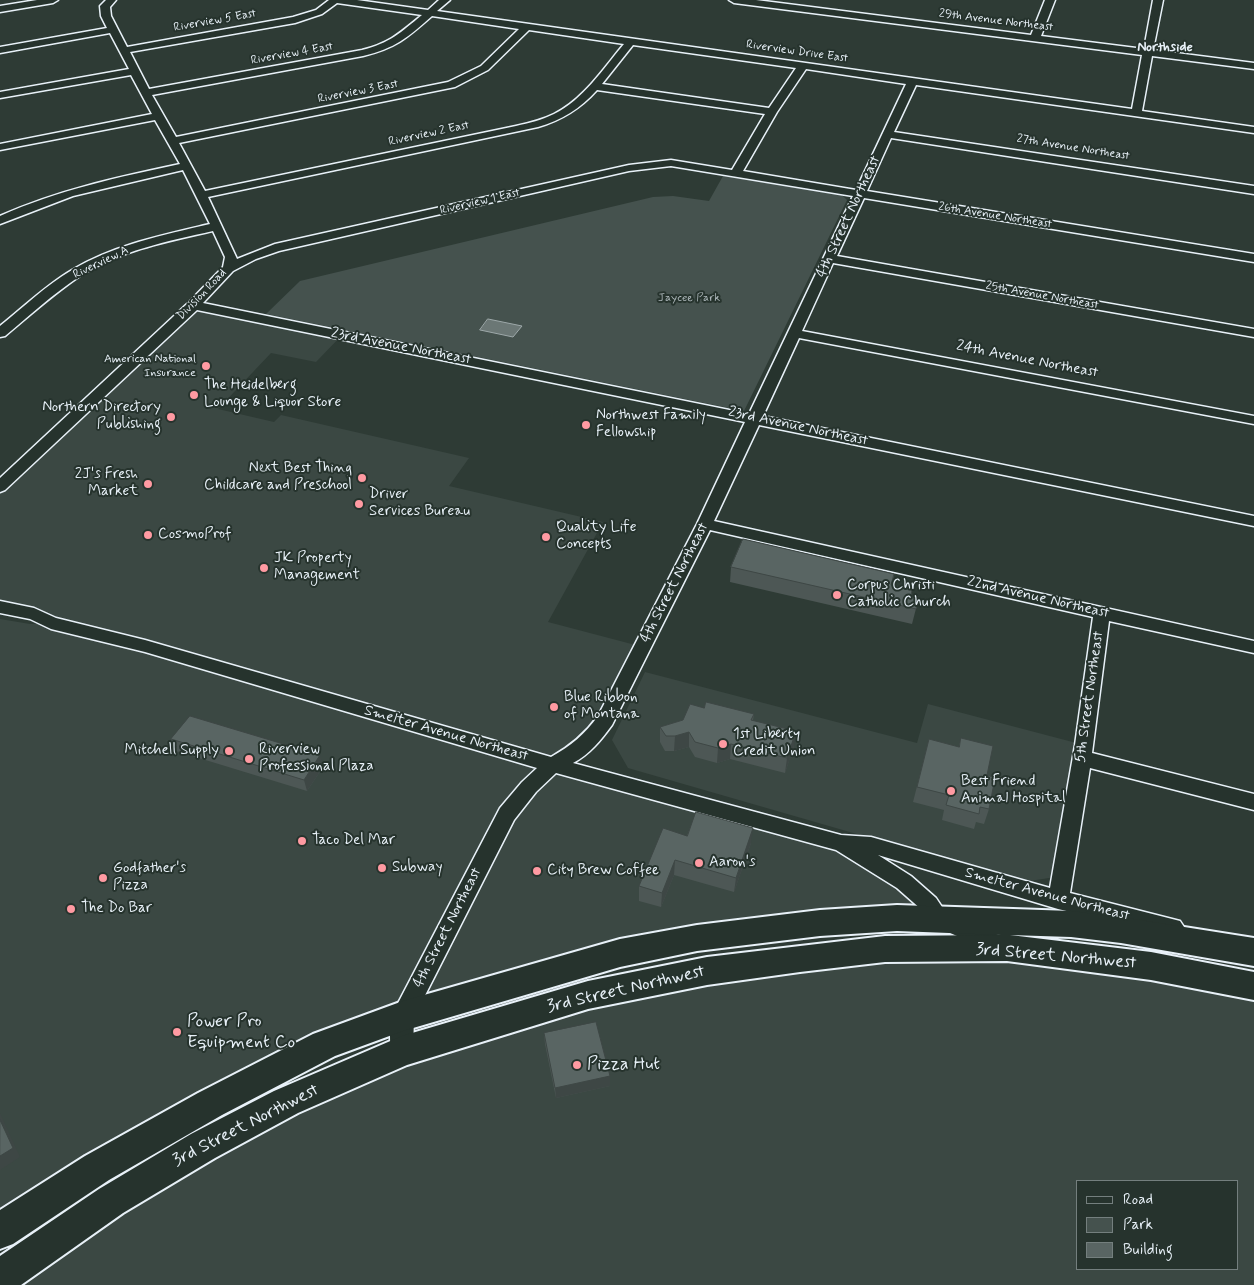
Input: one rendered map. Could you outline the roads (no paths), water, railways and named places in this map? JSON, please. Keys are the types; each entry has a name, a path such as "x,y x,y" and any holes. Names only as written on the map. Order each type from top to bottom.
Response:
{"highway":[{"name":"3rd Street Northwest","path":"0,1231 98,1168 210,1104 324,1045 403,1016 620,953 697,938 820,923 897,918 1071,924 1121,930 1254,952"},
{"name":"3rd Street Northwest","path":"0,1278 111,1201 202,1146 286,1102 402,1051 588,995 706,970 885,949 1007,948 1151,966 1254,986"}],"street":[{"path":"0,8 53,0"},
{"name":"Division Road","path":"0,487 194,304 229,268 231,257 202,195 106,16 105,6 111,0"},
{"name":"Riverview Drive East","path":"336,0 1254,130"},
{"name":"Riverview 5 East","path":"124,50 295,20 319,12 336,0"},
{"name":"Riverview 4 East","path":"147,93 363,54 385,47 399,39 445,0"},
{"name":"29th Avenue Northeast","path":"734,0 778,3 1254,66"},
{"path":"1035,38 1050,0"},
{"path":"1136,114 1154,0"},
{"name":"Riverview 3 East","path":"173,142 451,86 469,80 483,71 527,26"},
{"path":"0,50 113,30"},
{"name":"Riverview 2 East","path":"202,195 518,129 559,116 576,105 631,41"},
{"path":"736,173 802,66"},
{"path":"0,95 135,71"},
{"name":"4th Street Northeast","path":"402,1051 403,1016 507,814 529,788 553,765 575,753 595,735 609,712 705,524 912,82"},
{"path":"593,86 772,112"},
{"path":"0,147 158,116"},
{"name":"27th Avenue Northeast","path":"888,134 1254,190"},
{"path":"672,163 677,150"},
{"name":"Riverview 1 East","path":"229,268 252,256 275,248 629,168 672,163 736,173"},
{"path":"0,220 28,207 62,195 187,166"},
{"name":"26th Avenue Northeast","path":"736,173 1254,258"},
{"name":"Riverview A","path":"0,333 52,290 77,272 97,262 138,245 217,226"},
{"name":"25th Avenue Northeast","path":"830,259 1254,334"},
{"name":"23rd Avenue Northeast","path":"194,304 1254,521"},
{"name":"24th Avenue Northeast","path":"794,332 1254,420"},
{"name":"22nd Avenue Northeast","path":"705,524 1254,647"},
{"name":"Smelter Avenue Northeast","path":"0,607 34,614 51,624"},
{"name":"5th Street Northeast","path":"1058,900 1102,612"},
{"name":"Smelter Avenue Northeast","path":"0,619 30,624 51,624 152,649 553,765 841,843 871,845 1058,900 1254,947"},
{"path":"1081,758 1254,802"},
{"name":"Smelter Avenue Northeast","path":"841,843 904,882 929,904 939,918 1007,948"}],"place":[{"name":"American National Insurance","path":"206,366"},
{"name":"The Heidelberg Lounge & Liquor Store","path":"194,395"},
{"name":"Northern Directory Publishing","path":"171,417"},
{"name":"Northwest Family Fellowship","path":"586,425"},
{"name":"Next Best Thing Childcare and Preschool","path":"362,478"},
{"name":"2J's Fresh Market","path":"148,484"},
{"name":"Driver Services Bureau","path":"359,504"},
{"name":"CosmoProf","path":"148,535"},
{"name":"Quality Life Concepts","path":"546,537"},
{"name":"JK Property Management","path":"264,568"},
{"name":"Corpus Christi Catholic Church","path":"837,595"},
{"name":"Blue Ribbon of Montana","path":"554,707"},
{"name":"1st Liberty Credit Union","path":"723,744"},
{"name":"Mitchell Supply","path":"229,751"},
{"name":"Riverview Professional Plaza","path":"249,759"},
{"name":"Best Friend Animal Hospital","path":"951,791"},
{"name":"Taco Del Mar","path":"302,841"},
{"name":"Aaron's","path":"699,863"},
{"name":"Subway","path":"382,868"},
{"name":"City Brew Coffee","path":"537,871"},
{"name":"Godfather's Pizza","path":"103,878"},
{"name":"The Do Bar","path":"71,909"},
{"name":"Power Pro Equipment Co","path":"177,1032"},
{"name":"Pizza Hut","path":"577,1065"}],"district":[{"name":"Northside","path":"1165,48"}],"park label":[{"name":"Jaycee Park","path":"689,298"}]}
